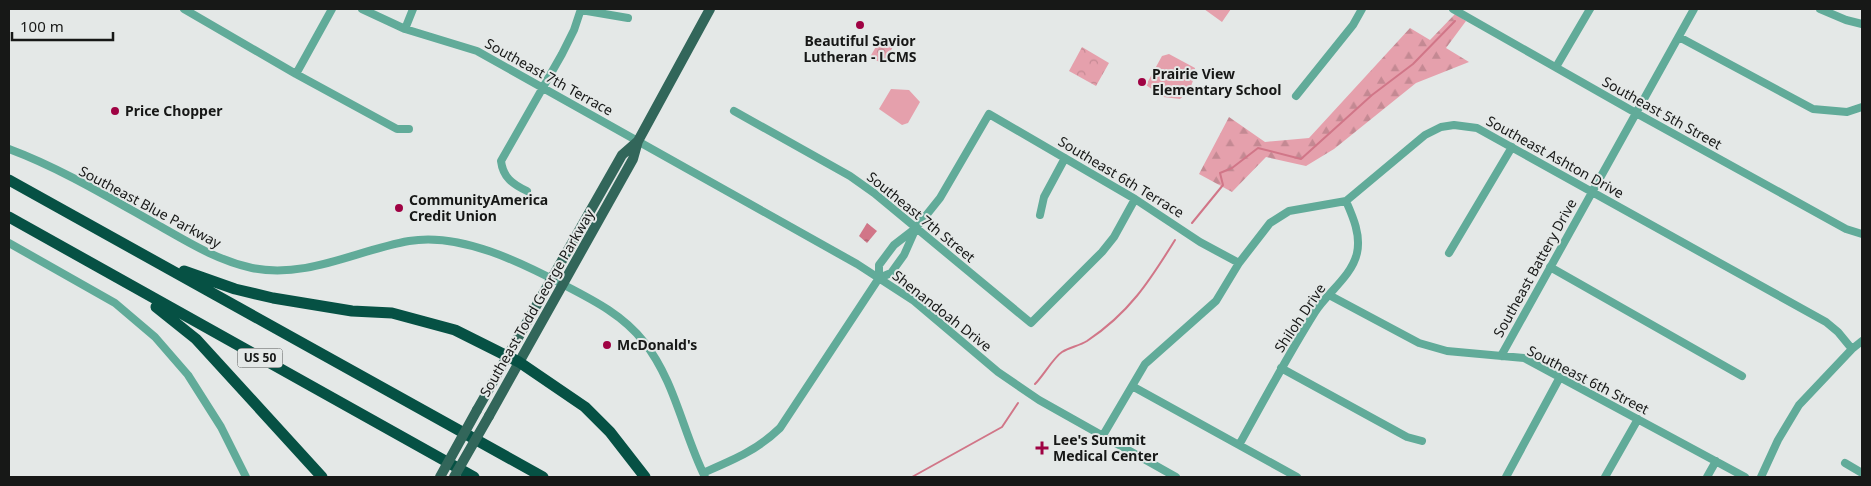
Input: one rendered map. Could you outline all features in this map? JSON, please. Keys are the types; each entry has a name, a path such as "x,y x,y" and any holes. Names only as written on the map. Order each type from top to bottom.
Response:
{"highway":[{"name":"US 50","path":"9,180 543,477"},
{"name":"US 50","path":"9,217 474,477"},
{"path":"46,238 49,244 149,302 196,339 322,477"},
{"path":"141,254 152,254 182,270 235,289 306,304 392,314 455,330 519,362 585,407 610,432 645,477"}],"main road":[{"name":"Southeast Todd George Parkway","path":"440,477 622,155 638,140 710,9"},
{"name":"Southeast Todd George Parkway","path":"454,477 634,160 638,140"}],"street":[{"path":"184,9 397,130 410,129"},
{"path":"296,74 332,9"},
{"name":"Southeast 7th Terrace","path":"362,9 406,29 477,51 638,140"},
{"path":"406,29 413,9"},
{"path":"527,191 516,186 502,172 501,160 544,88 574,30 581,9 628,18"},
{"path":"1296,96 1343,38 1362,9"},
{"name":"Southeast 5th Street","path":"1453,9 1846,230 1862,234"},
{"path":"1556,67 1590,9"},
{"name":"Southeast Battery Drive","path":"1501,356 1694,9"},
{"path":"1820,9 1846,20 1862,24"},
{"path":"1679,37 1813,109 1847,112 1862,107"},
{"name":"Southeast 7th Street","path":"734,111 850,176 874,193 1031,323 1102,252 1114,237 1135,199"},
{"name":"Southeast 6th Terrace","path":"916,228 940,198 989,114 1135,199 1200,242 1239,263"},
{"name":"Southeast Ashton Drive","path":"1102,437 1145,364 1216,302 1239,263 1270,223 1289,211 1346,201 1425,135 1440,127 1454,125 1477,128 1826,322 1838,332 1852,349"},
{"name":"Shenandoah Drive","path":"638,140 879,278 914,301 998,372 1039,400 1176,477"},
{"path":"1449,253 1512,147"},
{"name":"Southeast Blue Parkway","path":"9,149 31,157 214,257 253,268 273,270 319,266 410,241 428,240 446,241 494,252 528,266 611,310 632,328 644,342 659,364 704,475"},
{"path":"1040,215 1044,197 1065,158"},
{"name":"Shiloh Drive","path":"1239,445 1281,368 1317,310 1350,269 1357,252 1356,225 1346,201"},
{"path":"704,475 758,447 780,428 879,278 879,265 894,245 916,228"},
{"path":"879,278 891,273 904,255 916,228"},
{"path":"9,243 115,303 155,337 192,381 221,427 246,477"},
{"path":"1550,268 1742,376"},
{"name":"Southeast 6th Street","path":"1329,294 1419,343 1447,351 1524,358 1745,477"},
{"path":"1761,477 1778,440 1799,405 1852,349 1862,341"},
{"path":"1281,368 1407,437 1422,441"},
{"path":"1506,477 1560,377"},
{"path":"1132,386 1297,477"},
{"path":"1605,477 1638,419"},
{"path":"1707,477 1716,461"},
{"path":"1845,463 1862,473"}],"green space":[{"path":"1204,9 1231,9 1222,22"},
{"path":"1455,14 1466,21 1446,48 1469,62 1416,83 1334,149 1306,166 1266,157 1232,192 1199,174 1229,117 1265,142 1309,138 1410,28 1430,40"},
{"path":"881,38 894,45 883,64 870,57"},
{"path":"1082,47 1109,63 1096,86 1069,71"},
{"path":"1169,54 1195,68 1191,85 1180,99 1163,97 1146,85 1162,56"},
{"path":"891,89 909,90 920,102 908,123 902,125 879,109"}],"water":[{"path":"867,223 877,231 867,243 859,236"}],"waterway":[{"path":"1192,223 1223,185 1220,173 1232,168 1258,148 1301,159 1372,95 1413,64 1455,21"},
{"path":"1035,384 1059,354 1087,341 1126,308 1147,283 1175,240"},
{"path":"912,477 1002,427 1018,403"}],"place":[{"name":"Beautiful Savior Lutheran - LCMS","path":"860,25"},
{"name":"Prairie View Elementary School","path":"1142,82"},
{"name":"Price Chopper","path":"115,111"},
{"name":"CommunityAmerica Credit Union","path":"399,208"},
{"name":"McDonald's","path":"607,345"},
{"name":"Lee's Summit Medical Center","path":"1042,448"}]}
